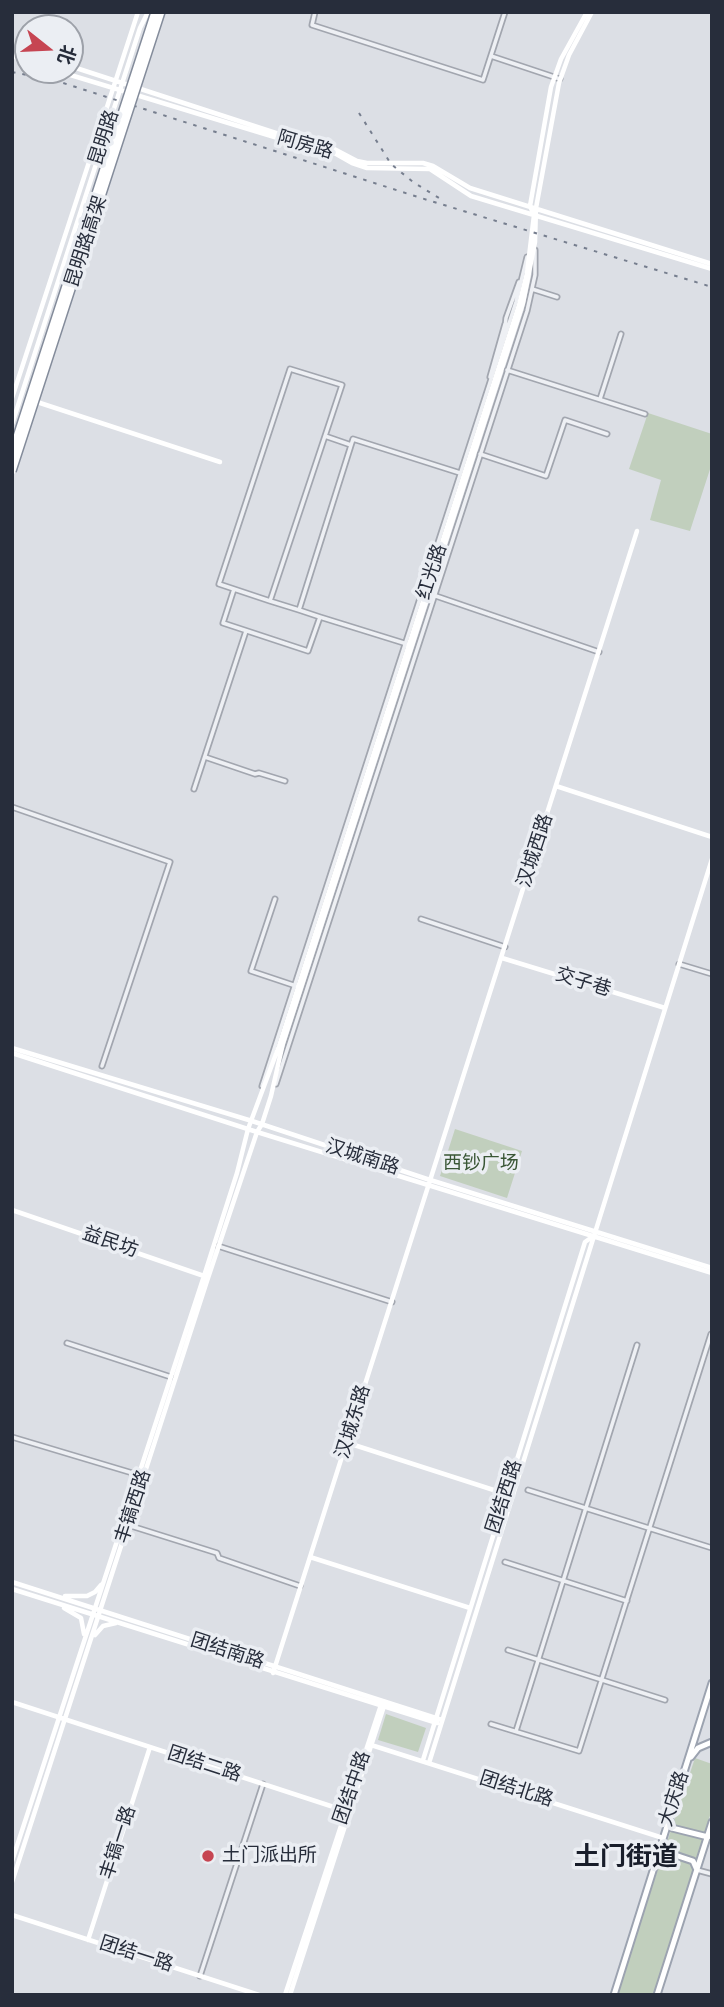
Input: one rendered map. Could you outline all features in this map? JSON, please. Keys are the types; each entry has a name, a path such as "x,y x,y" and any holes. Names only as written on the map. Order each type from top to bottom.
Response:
{"highway":[{"name":"昆明路高架","path":"12,452 155,12"},
{"name":"昆明路高架","path":"12,471 162,12"}],"main road":[{"name":"昆明路","path":"13,396 138,12"},
{"name":"昆明路","path":"12,424 140,28 148,12"},
{"name":"红光路","path":"536,215 530,206 556,78 564,51 587,12"},
{"name":"红光路","path":"257,1132 271,1096 283,1043 505,370 527,290 536,208 556,78 592,12"},
{"name":"阿房路","path":"84,70 282,135 320,141 357,161 423,163 433,166 470,188 702,264"},
{"name":"阿房路","path":"84,80 281,139 321,146 352,163 367,167 430,169 471,197 712,267"},
{"name":"红光路","path":"248,1129 270,1072 497,375 523,291 533,241"},
{"path":"13,396 220,462"},
{"name":"汉城西路","path":"434,1171 637,531"},
{"path":"556,786 712,837"},
{"name":"团结西路","path":"438,1721 592,1244 712,859"},
{"name":"交子巷","path":"502,958 665,1008"},
{"name":"汉城南路","path":"12,1050 257,1132 431,1182"},
{"name":"汉城南路","path":"12,1050 262,1124 431,1182 712,1271"},
{"name":"丰镐西路","path":"98,1613 95,1607 142,1476 206,1276 248,1129"},
{"name":"丰镐西路","path":"12,1861 90,1645 171,1377 257,1132"},
{"name":"汉城东路","path":"274,1670 434,1171"},
{"name":"益民坊","path":"12,1210 206,1276"},
{"name":"团结西路","path":"426,1762 470,1608 585,1242 593,1234"},
{"path":"348,1443 506,1494"},
{"path":"310,1556 470,1608"},
{"path":"53,1594 87,1596 99,1588 106,1575"},
{"path":"12,1582 95,1607"},
{"name":"团结南路","path":"12,1589 98,1613 274,1670"},
{"path":"51,1601 81,1618 84,1628 83,1646"},
{"name":"丰镐西路","path":"12,1882 83,1646 98,1613"},
{"name":"团结南路","path":"98,1613 123,1624 438,1721"},
{"path":"90,1645 103,1626 111,1623 123,1624"},
{"name":"大庆路","path":"614,1995 712,1683"},
{"name":"团结二路","path":"12,1702 347,1811"},
{"name":"团结中路","path":"288,1995 383,1703"},
{"path":"687,1762 698,1748 712,1742"},
{"name":"团结北路","path":"370,1744 663,1838"},
{"name":"丰镐一路","path":"88,1940 150,1747"},
{"path":"670,1817 672,1828 708,1837"},
{"path":"657,1995 712,1822"},
{"path":"657,1857 672,1854 693,1861 697,1870"},
{"name":"团结一路","path":"12,1915 260,1995"}],"street":[{"path":"315,12 312,24 483,80 505,12"},
{"path":"491,56 556,78"},
{"path":"299,610 353,439 463,474 533,241"},
{"path":"271,1096 505,370 517,341 535,275 533,241"},
{"path":"488,387 492,363 525,267"},
{"path":"532,289 556,297"},
{"path":"497,375 506,318"},
{"path":"600,399 621,334"},
{"path":"270,601 342,385 290,369 219,584 270,601 407,645"},
{"path":"505,370 645,414"},
{"path":"480,454 547,475 565,420 607,434"},
{"path":"325,436 351,445"},
{"path":"234,589 223,623 246,631 308,651 320,617"},
{"path":"433,595 599,652"},
{"path":"194,789 246,631"},
{"path":"205,757 285,781"},
{"path":"12,807 170,862 103,1066"},
{"path":"275,899 251,971 296,986"},
{"path":"421,919 505,947"},
{"path":"679,964 712,974"},
{"path":"218,1246 392,1302"},
{"path":"491,1724 579,1751 711,1334"},
{"path":"67,1343 171,1377"},
{"path":"516,1731 637,1345"},
{"path":"12,1437 142,1476"},
{"path":"528,1490 712,1548"},
{"path":"128,1525 217,1553 219,1558 300,1586"},
{"path":"505,1562 627,1601"},
{"path":"508,1650 665,1700"},
{"path":"200,1976 263,1784"},
{"path":"697,1870 712,1874"}],"green space":[{"path":"648,413 712,434 712,463 690,531 650,520 661,480 629,469"},
{"name":"西钞广场","path":"455,1129 522,1151 507,1198 440,1176"},
{"path":"386,1714 426,1728 418,1752 378,1740"},
{"path":"695,1758 712,1764 712,1809 654,1995 616,1995"}],"railway":[{"path":"12,72 57,81 421,198 712,287"},
{"path":"359,113 391,164 439,198"}],"place":[{"name":"土门派出所","path":"208,1856"}],"district":[{"name":"土门街道","path":"626,1859"}]}
